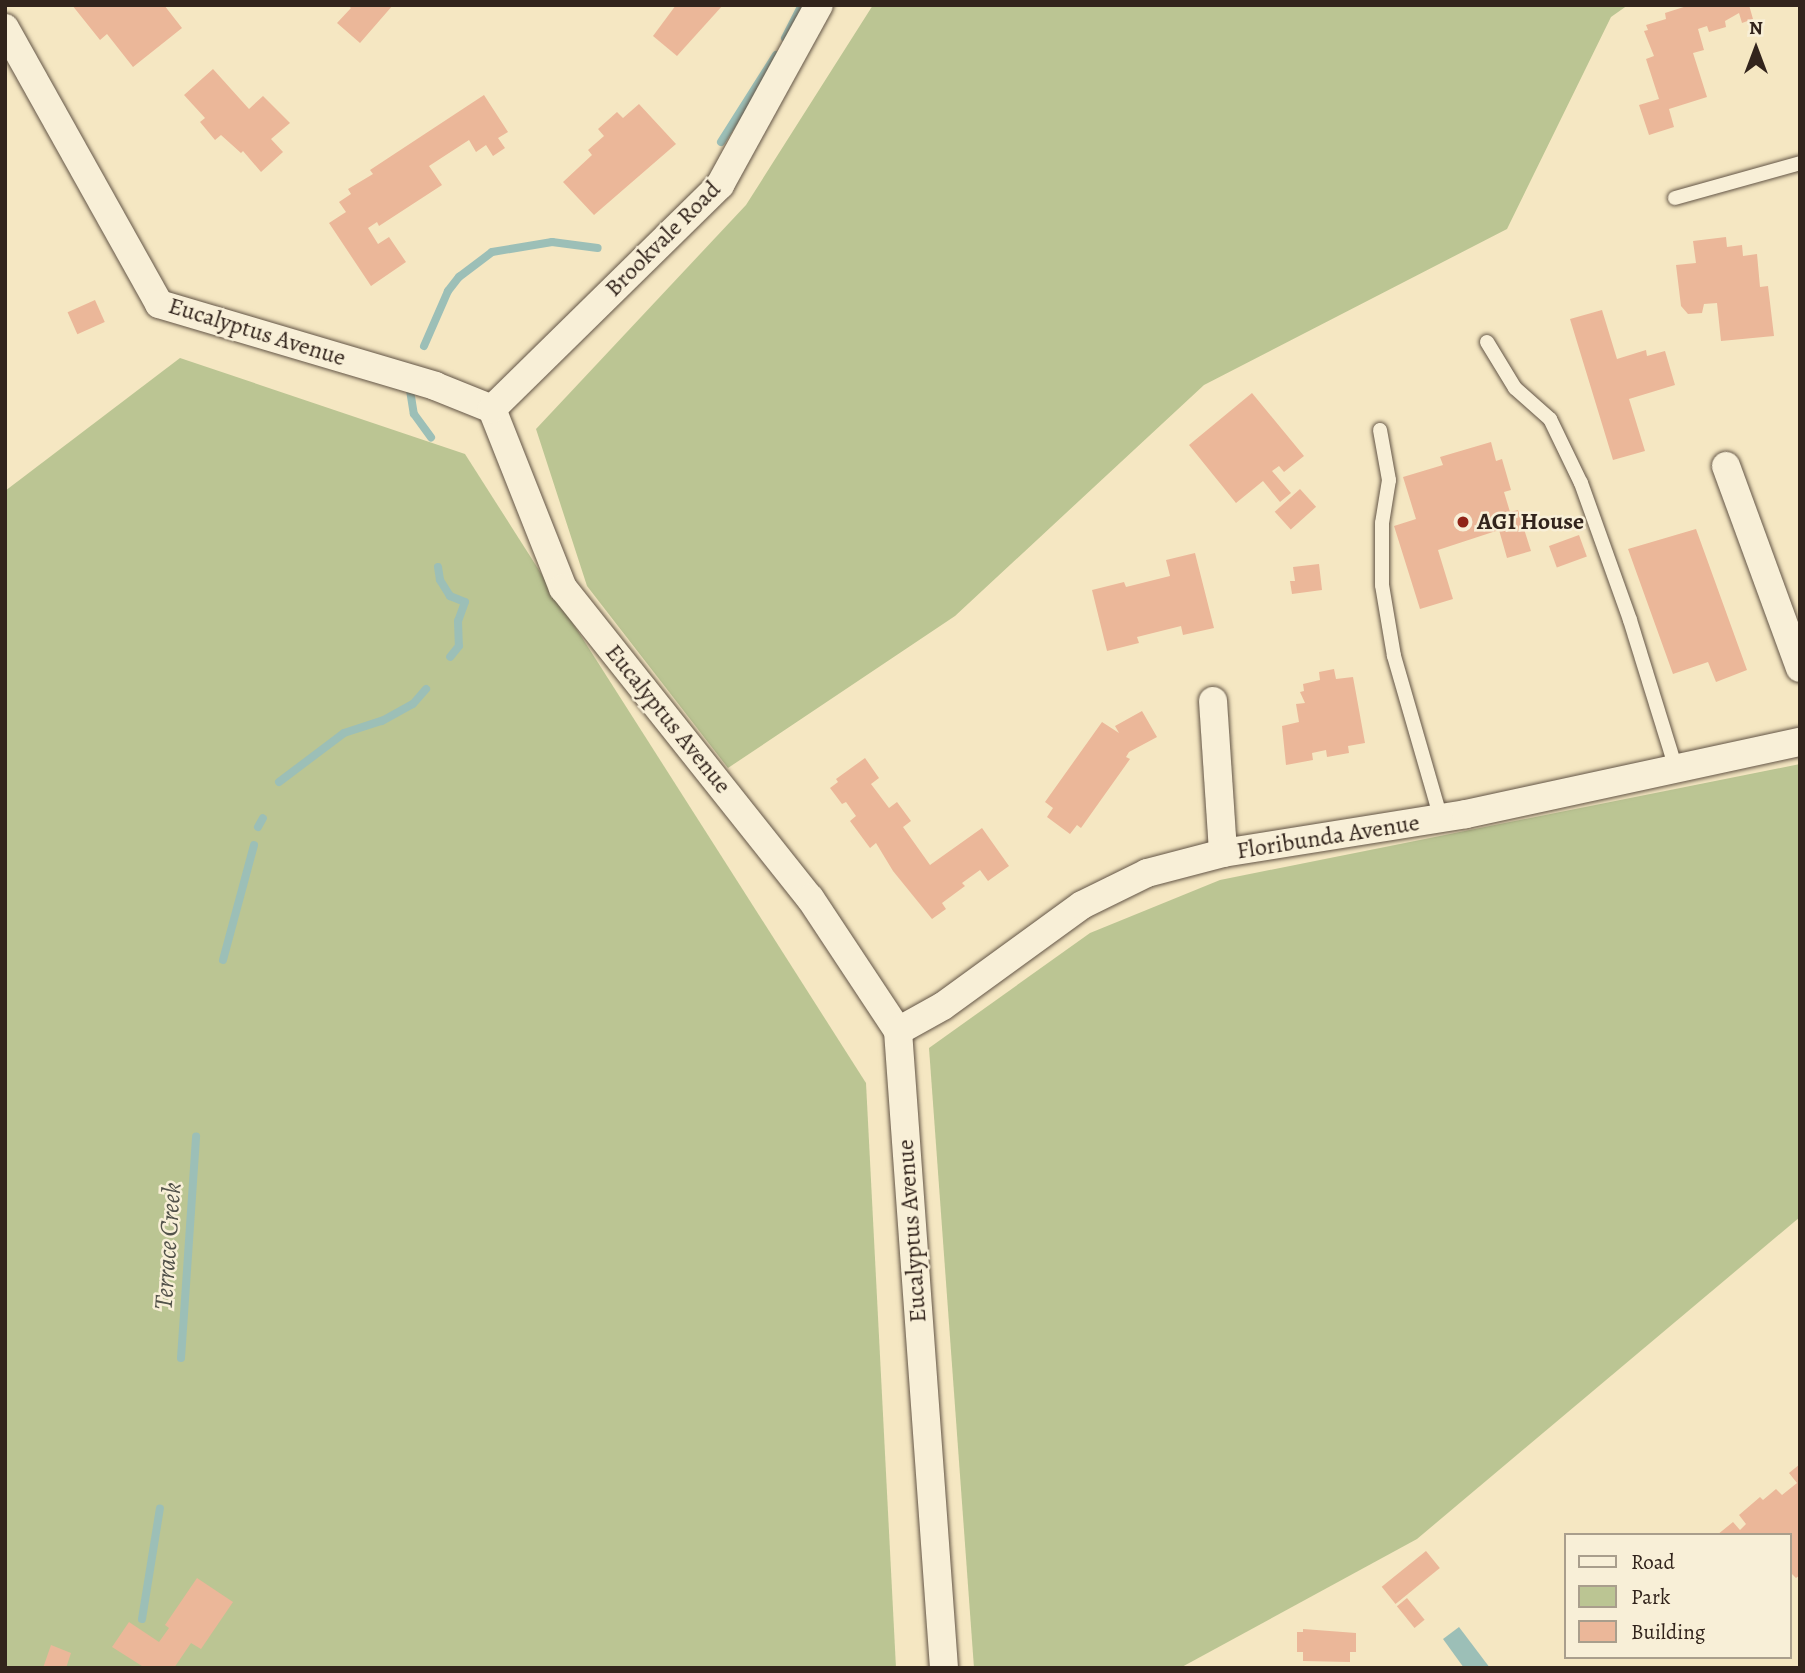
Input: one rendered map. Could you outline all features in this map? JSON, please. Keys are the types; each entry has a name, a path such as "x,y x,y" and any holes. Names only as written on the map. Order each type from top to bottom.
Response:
{"street":[{"name":"Brookvale Road","path":"492,409 720,185 819,5"},
{"name":"Eucalyptus Avenue","path":"5,28 159,304 435,386 492,409 563,588 810,898 898,1031 944,1668"},
{"path":"1726,466 1800,668"},
{"path":"1213,701 1223,853"},
{"name":"Floribunda Avenue","path":"898,1031 943,1006 1082,905 1147,873 1223,853 1441,818 1800,742"}],"lane":[{"path":"1675,198 1800,163"},
{"path":"1487,342 1515,388 1550,419 1581,483 1630,620 1676,769"},
{"path":"1380,430 1389,480 1381,523 1381,585 1394,656 1441,818"}],"green space":[{"path":"873,5 1628,5 1611,17 1507,229 1204,385 955,616 728,768 587,586 536,429 746,205"},
{"path":"180,358 465,454 866,1083 896,1668 5,1668 5,491"},
{"path":"1800,764 1800,1217 1417,1539 1180,1668 974,1668 929,1048 1090,933 1220,880"}],"water":[{"path":"1459,1627 1490,1668 1464,1668 1443,1639"}],"building":[{"path":"72,5 164,5 182,28 133,67 107,34 100,40"},
{"path":"347,5 393,5 360,43 337,23 351,8"},
{"path":"676,5 723,5 677,56 653,36"},
{"path":"1690,5 1749,5 1753,19 1742,23 1739,13 1725,21 1726,27 1709,32 1707,26 1698,29 1704,50 1693,53 1707,97 1669,109 1674,127 1649,135 1639,105 1659,99 1646,59 1654,56 1644,31 1648,30 1646,25 1666,19 1665,13"},
{"path":"213,69 249,109 263,96 290,123 271,139 283,152 261,172 243,151 241,153 221,135 215,140 200,122 205,118 184,95"},
{"path":"484,95 508,132 498,138 505,148 493,156 486,145 476,152 469,140 429,166 442,185 379,226 377,222 368,228 378,244 389,237 406,262 371,286 329,223 346,212 339,202 351,194 348,189 373,174 370,170"},
{"path":"639,104 676,144 594,215 563,182 592,155 588,150 604,136 598,129 617,112 623,118"},
{"path":"1726,237 1727,247 1742,245 1743,256 1757,254 1760,287 1768,286 1774,336 1721,341 1717,303 1704,304 1702,313 1688,314 1681,306 1676,265 1696,263 1693,241"},
{"path":"95,300 105,322 77,334 68,312"},
{"path":"1602,310 1617,359 1646,350 1647,356 1665,351 1675,385 1629,399 1645,451 1613,460 1570,319"},
{"path":"1252,393 1304,456 1284,472 1279,466 1272,471 1291,493 1280,502 1263,481 1236,503 1189,445"},
{"path":"1491,442 1496,461 1502,459 1511,490 1504,492 1510,512 1518,510 1531,551 1507,558 1499,530 1438,550 1453,599 1420,609 1394,526 1416,519 1403,477 1443,465 1440,457"},
{"path":"1300,489 1316,507 1291,530 1275,512"},
{"path":"1696,529 1747,670 1716,682 1708,662 1673,674 1628,549"},
{"path":"1579,535 1587,557 1557,568 1549,546"},
{"path":"1195,553 1214,628 1183,635 1181,626 1137,637 1139,643 1107,651 1092,590 1124,582 1126,587 1170,576 1166,560"},
{"path":"1319,564 1322,590 1292,594 1290,581 1295,581 1293,567"},
{"path":"1334,669 1336,679 1353,677 1365,743 1348,746 1349,753 1327,757 1326,750 1312,753 1313,760 1286,765 1282,726 1299,722 1296,704 1305,703 1300,692 1304,691 1303,684 1320,680 1319,672"},
{"path":"1142,711 1157,737 1129,752 1126,757 1130,759 1081,828 1077,825 1070,834 1047,817 1053,808 1045,802 1102,722 1119,733 1115,726"},
{"path":"865,758 879,778 871,784 889,808 897,802 911,821 903,827 930,865 982,828 1009,866 988,881 980,870 962,883 965,886 942,903 946,909 932,919 893,871 876,843 870,848 850,821 856,816 846,802 842,804 830,788 838,782 836,779"},
{"path":"1800,1464 1800,1575 1796,1578 1791,1573 1791,1533 1719,1533 1733,1522 1740,1530 1746,1524 1739,1515 1760,1497 1763,1500 1776,1489 1782,1495 1797,1483 1789,1473"},
{"path":"1426,1551 1440,1568 1396,1604 1382,1587"},
{"path":"197,1578 233,1602 201,1649 191,1643 174,1668 140,1668 142,1666 112,1647 129,1622 159,1642 169,1628 165,1625"},
{"path":"1407,1598 1425,1620 1415,1628 1397,1606"},
{"path":"1303,1629 1356,1633 1356,1652 1350,1652 1350,1662 1303,1661 1303,1652 1297,1652 1297,1632 1303,1632"},
{"path":"51,1645 71,1653 66,1668 43,1668"}],"waterway":[{"name":"Terrace Creek","path":"785,38 802,5"},
{"name":"Terrace Creek","path":"721,142 776,55"},
{"name":"Terrace Creek","path":"424,346 448,291 459,277 492,252 552,242 598,248"},
{"name":"Terrace Creek","path":"410,390 414,414 431,437"},
{"name":"Terrace Creek","path":"438,567 440,580 450,596 465,602 458,621 459,646 450,657"},
{"name":"Terrace Creek","path":"279,782 344,733 382,721 413,704 426,689"},
{"name":"Terrace Creek","path":"258,827 263,818"},
{"name":"Terrace Creek","path":"223,960 254,845"},
{"name":"Terrace Creek","path":"181,1358 196,1137"},
{"name":"Terrace Creek","path":"142,1619 160,1508"}],"place":[{"name":"AGI House","path":"1463,522"}]}
